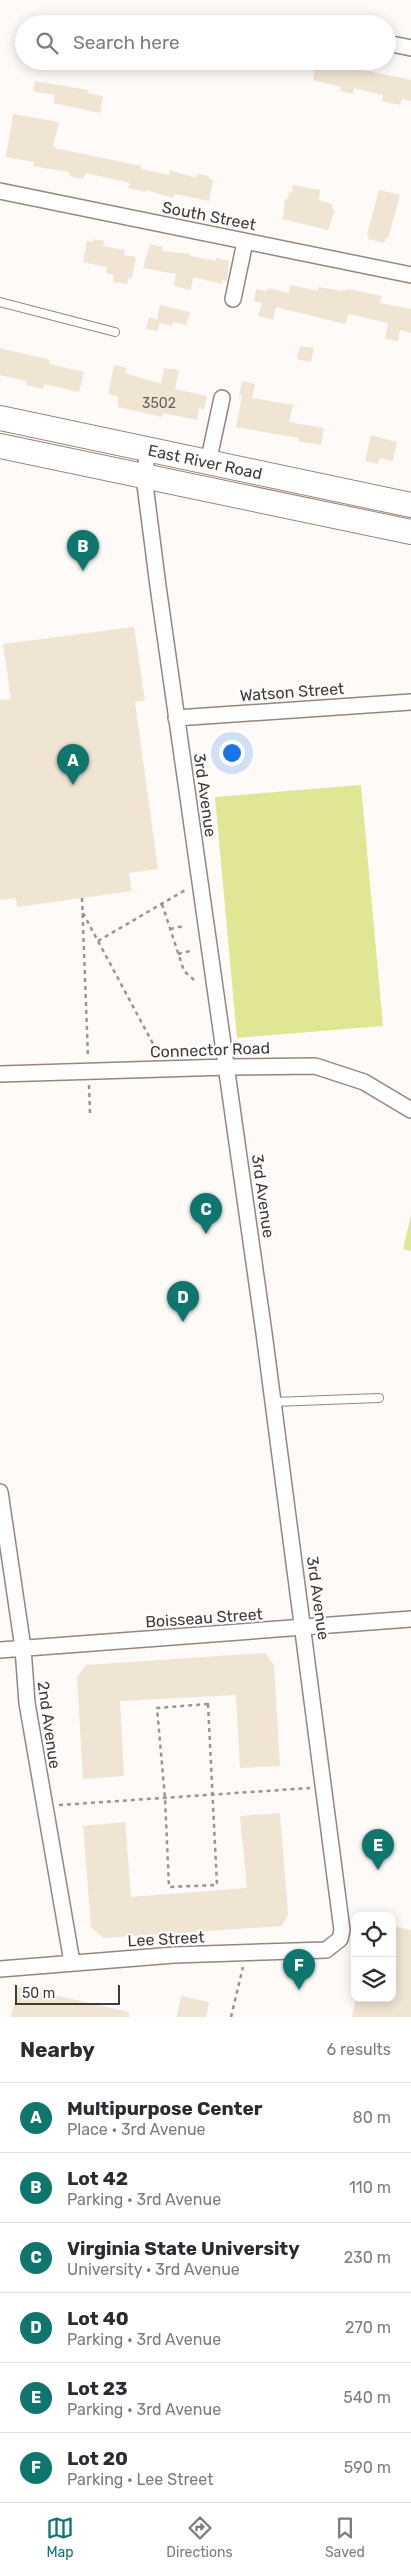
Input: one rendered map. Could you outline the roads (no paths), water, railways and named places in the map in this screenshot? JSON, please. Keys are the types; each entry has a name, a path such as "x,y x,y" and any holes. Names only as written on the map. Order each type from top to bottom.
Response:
{"main road":[{"name":"East River Road","path":"0,418 411,505"},
{"name":"East River Road","path":"0,446 411,532"}],"street":[{"path":"396,45 411,48"},
{"name":"South Street","path":"0,191 411,275"},
{"path":"233,299 245,242"},
{"path":"208,463 222,398"},
{"name":"3rd Avenue","path":"148,450 144,477 304,1629 342,1930 340,1939 333,1945"},
{"name":"Watson Street","path":"176,718 411,702"},
{"name":"Connector Road","path":"0,1074 294,1065 323,1068 364,1082 411,1110"},
{"name":"2nd Avenue","path":"0,1492 23,1648 28,1703 39,1780 72,1962"},
{"name":"Boisseau Street","path":"0,1650 411,1620"},
{"name":"Lee Street","path":"0,1969 72,1962 326,1950 333,1945"}],"lane":[{"path":"0,302 115,332"},
{"path":"273,1402 379,1398"}],"place":[{"name":"Lot 42","path":"83,571"},
{"name":"Multipurpose Center","path":"73,785"},
{"name":"Virginia State University","path":"206,1234"},
{"name":"Lot 40","path":"183,1322"},
{"name":"Lot 23","path":"378,1870"},
{"name":"Lot 20","path":"299,1990"}]}
